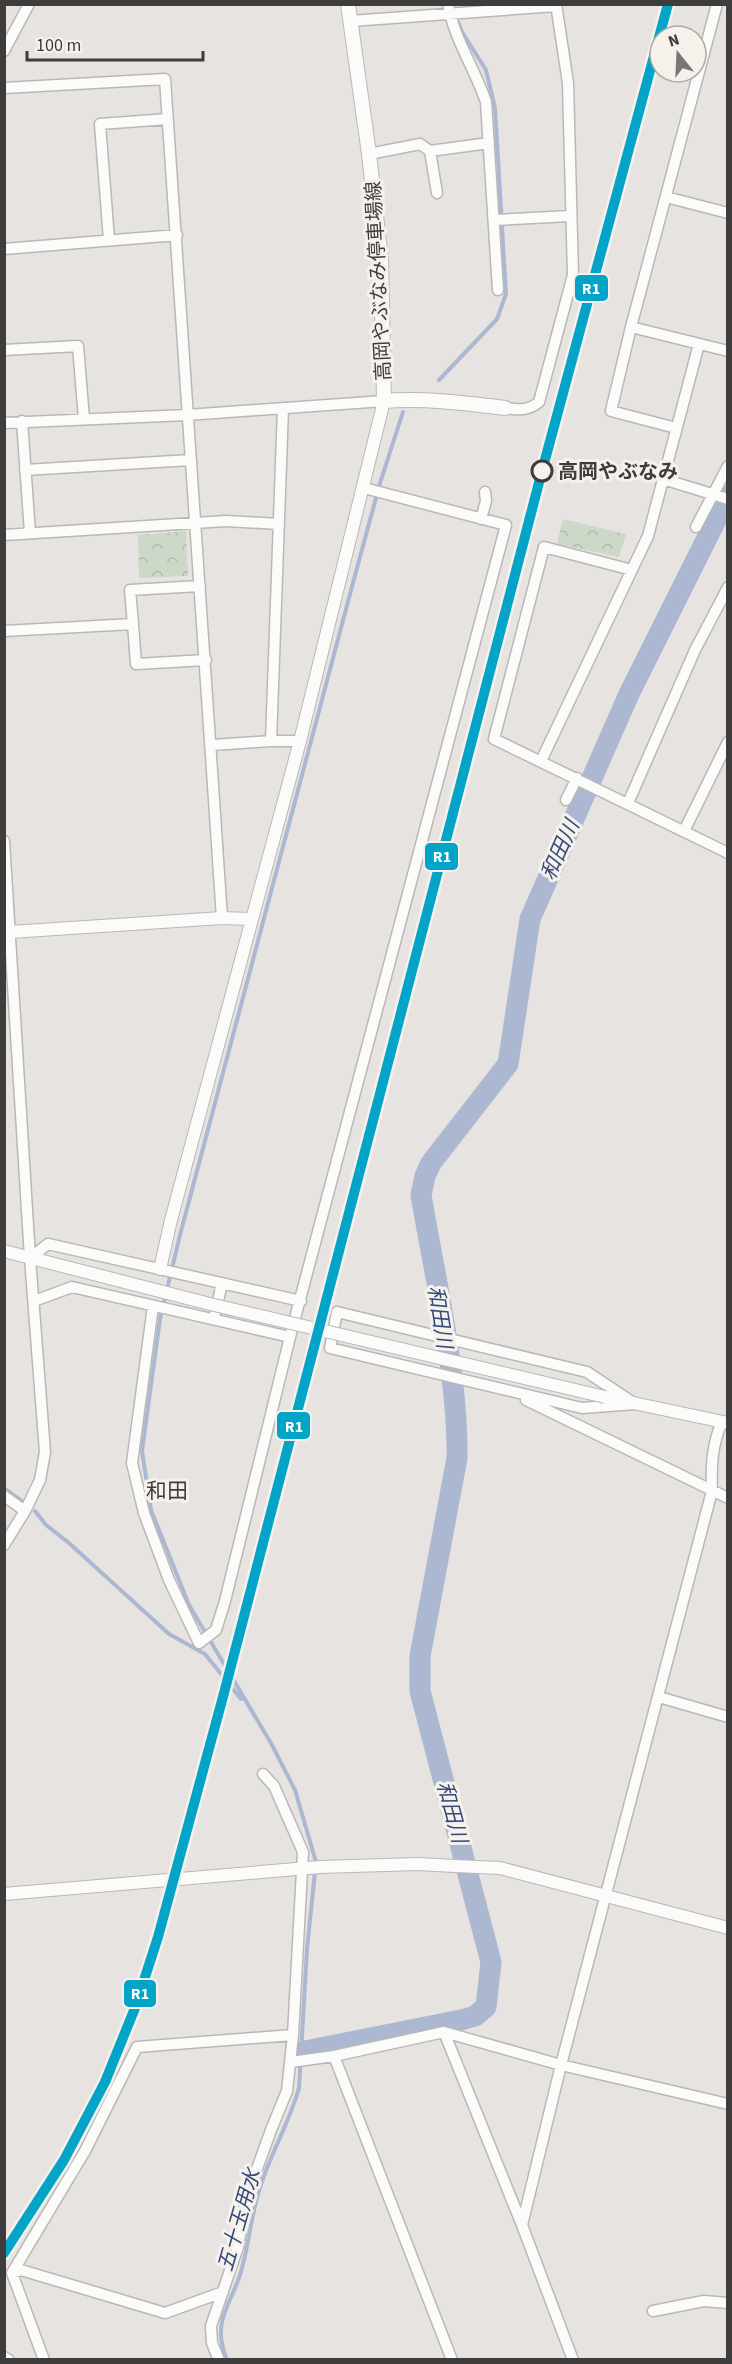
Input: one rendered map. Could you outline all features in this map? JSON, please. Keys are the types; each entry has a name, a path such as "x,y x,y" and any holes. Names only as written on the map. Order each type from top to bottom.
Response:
{"main road":[{"name":"高岡やぶなみ停車場線","path":"348,4 381,260 384,401 411,399 450,401 505,408"}],"street":[{"path":"4,51 29,4"},
{"path":"676,428 611,411 631,327 717,4"},
{"path":"351,21 448,9 556,5 568,83 573,275 539,402 531,408 522,410 505,408"},
{"path":"448,9 486,102 498,290"},
{"path":"4,88 165,79 222,918"},
{"path":"109,240 100,124 168,119"},
{"path":"369,154 420,144 430,151 489,143"},
{"path":"430,151 437,193"},
{"path":"666,197 728,213"},
{"path":"494,220 570,216"},
{"path":"4,249 177,235"},
{"path":"631,327 728,351"},
{"path":"541,761 648,536 699,344"},
{"path":"4,350 78,346 84,419"},
{"path":"4,423 187,415 384,401 367,489 171,1220 162,1270"},
{"path":"271,741 283,408"},
{"path":"21,422 30,533"},
{"path":"25,470 191,460"},
{"path":"696,527 728,466"},
{"path":"663,479 728,499"},
{"path":"154,1307 132,1463 144,1513 169,1580 199,1643 216,1630 290,1337 506,525 367,489"},
{"path":"481,519 486,501 485,492"},
{"path":"4,535 226,521 279,524"},
{"path":"632,570 544,547 494,739 728,853"},
{"path":"200,586 130,590 136,664 206,660"},
{"path":"628,803 695,650 728,587"},
{"path":"4,631 133,624"},
{"path":"212,745 300,741"},
{"path":"684,831 728,742"},
{"path":"566,800 578,779"},
{"path":"4,841 30,1258 45,1452 40,1480 25,1511 4,1545"},
{"path":"10,932 222,918 251,920"},
{"path":"30,1258 48,1244 301,1301"},
{"path":"4,1251 221,1307 635,1404 725,1422 715,1438 711,1468 712,1491 561,2065 522,2225"},
{"path":"213,1320 222,1283"},
{"path":"34,1301 72,1287 290,1337"},
{"path":"338,1312 587,1372 635,1404 582,1408 330,1348 338,1312"},
{"path":"510,1392 728,1498"},
{"path":"4,1496 25,1511"},
{"path":"659,1697 728,1717"},
{"path":"219,2360 212,2343 211,2326 238,2247 246,2199 287,2091 293,2062 293,2035 310,1868 274,1786 263,1774"},
{"path":"4,1894 310,1868 418,1864 484,1867 500,1868 728,1928"},
{"path":"293,2062 334,2056 444,2032 561,2065 728,2104"},
{"path":"444,2032 522,2225 573,2360"},
{"path":"12,2272 85,2151 137,2048 293,2035"},
{"path":"334,2056 453,2360"},
{"path":"12,2272 21,2270 165,2313 223,2292"},
{"path":"12,2272 44,2360"},
{"path":"653,2311 704,2301 728,2303"},
{"path":"4,2357 9,2360"}],"green space":[{"path":"563,519 626,534 619,557 557,544"},
{"path":"186,531 188,576 139,578 138,535"}],"waterway":[{"path":"439,380 497,319 506,294 495,108 486,70 458,22"},
{"name":"五十玉用水","path":"227,2360 222,2346 222,2322 242,2268 263,2178 299,2088 307,1949 316,1862 295,1790 272,1745 189,1605 151,1510 142,1451 160,1319 180,1235 380,483 403,412"},
{"name":"和田川","path":"300,2052 461,2020 475,2016 486,2007 491,1962 420,1691 420,1656 457,1458 450,1360 421,1195 425,1176 431,1163 508,1064 530,919 629,694 728,496"},
{"path":"4,1488 22,1501"},
{"path":"35,1511 46,1525 169,1634 205,1654 241,1699"}],"transit line":[{"name":"R1","path":"4,2253 64,2160 105,2082 135,2008 158,1937 224,1693 542,471 668,4"}],"place":[{"name":"高岡やぶなみ","path":"542,471"}],"district":[{"name":"和田","path":"167,1491"}]}
